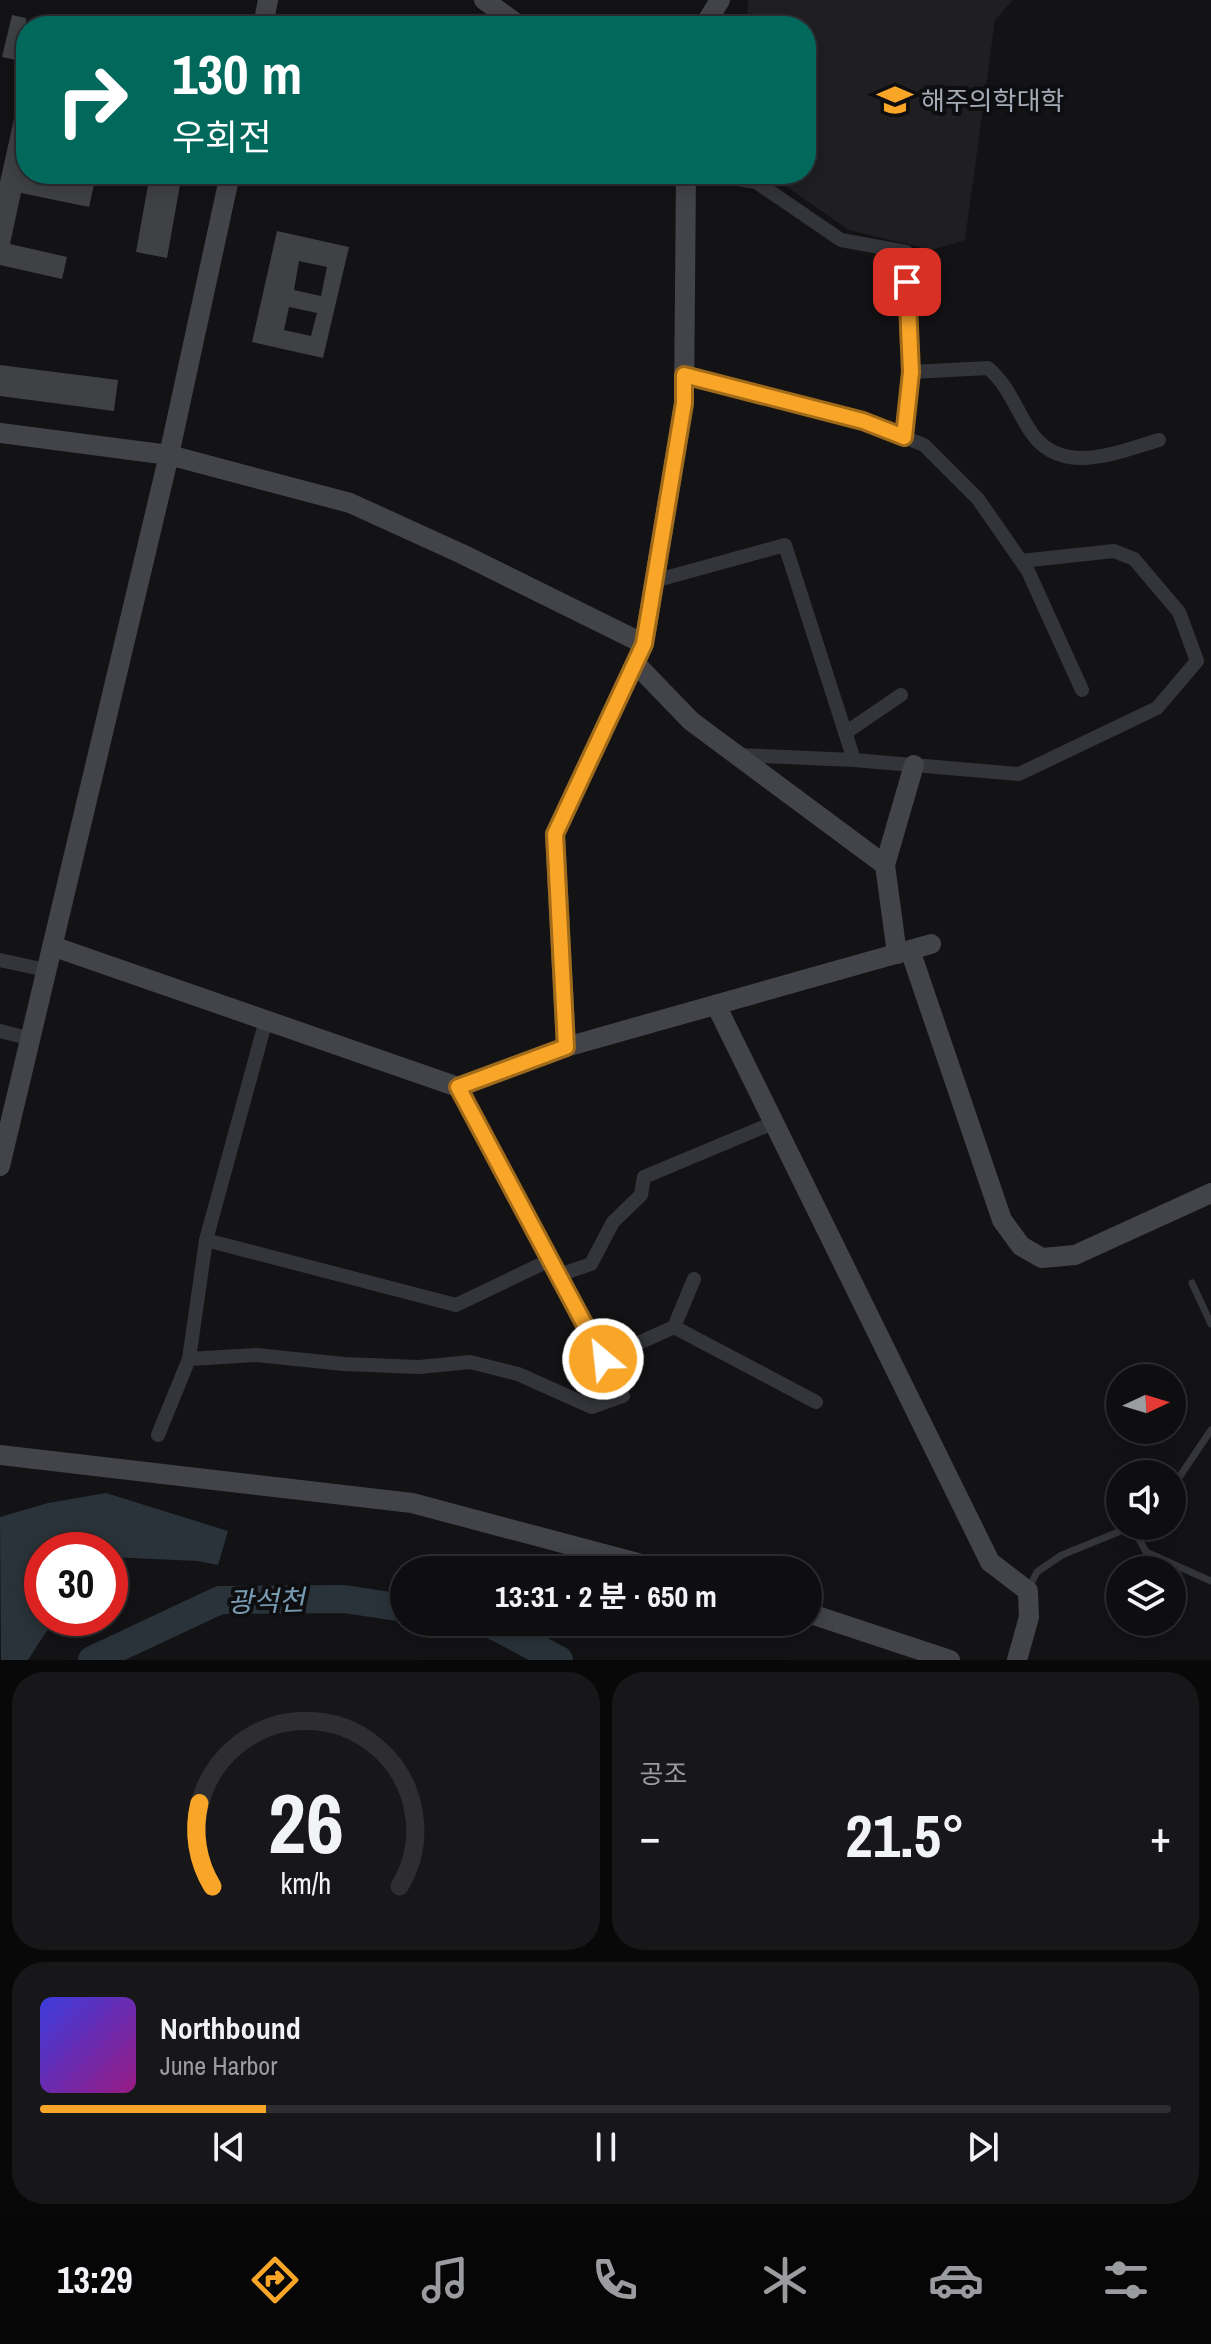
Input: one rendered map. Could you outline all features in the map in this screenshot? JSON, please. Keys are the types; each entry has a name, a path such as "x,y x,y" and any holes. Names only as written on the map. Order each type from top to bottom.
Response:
{"street":[{"path":"484,0 506,16"},
{"path":"0,1166 169,455 228,184"},
{"path":"566,1047 555,834 640,654 684,403 686,184"},
{"path":"759,184 841,240 906,252 911,372 904,437"},
{"path":"911,372 988,368 1004,382 1030,432 1049,451 1072,460 1095,458 1159,440"},
{"path":"684,375 863,421 924,445 978,499 1028,571 1082,690"},
{"path":"0,433 169,455 350,503 380,515 640,654 691,721 885,865"},
{"path":"654,581 785,545 854,760"},
{"path":"738,755 854,760 1019,774 1157,708 1197,661 1179,612 1134,559 1114,551 1021,561"},
{"path":"845,733 901,695"},
{"path":"914,765 885,865 904,952 1002,1220 1021,1246 1042,1258 1075,1255 1211,1193"},
{"path":"52,946 458,1087 566,1047 931,944"},
{"path":"0,960 46,970"},
{"path":"716,1005 990,1562 1028,1591 1029,1617 1017,1660"},
{"path":"158,1435 189,1359 206,1240 266,1020"},
{"path":"0,1031 32,1039"},
{"path":"189,1359 256,1355 344,1364 419,1367 470,1362 518,1374 592,1407 623,1396 458,1087"},
{"path":"559,1275 591,1264 613,1222 641,1195 644,1177 773,1123"},
{"path":"206,1240 456,1305 550,1260"},
{"path":"603,1359 674,1327 694,1279"},
{"path":"674,1327 816,1402"},
{"path":"0,1455 412,1503 611,1556"},
{"path":"822,1618 950,1660"}],"lane":[{"path":"1192,1283 1211,1324"},
{"path":"1186,1467 1211,1430"},
{"path":"1028,1591 1037,1572 1062,1555 1106,1537"},
{"path":"1140,1540 1146,1552 1211,1581"}],"shaded area":[{"name":"해주의학대학","path":"748,0 1013,0 995,20 965,240 932,250 849,230 782,184 816,184 816,16 747,16"},
{"path":"106,1493 228,1531 218,1565 128,1558 128,1532 24,1532 24,1636 43,1636 28,1660 1,1660 0,1517 48,1503"}],"building":[{"path":"12,15 17,16 16,60 2,57"},
{"path":"16,110 16,184 94,184 89,207 21,193 10,244 67,257 62,279 0,265 0,182"},
{"path":"148,184 180,184 167,258 136,252"},
{"path":"277,231 349,247 323,358 252,342","holes":["299,261 327,267 321,296 294,290","289,307 317,313 311,336 284,330"]},
{"path":"0,365 118,380 114,411 0,396"}],"waterway":[{"name":"광석천","path":"92,1660 220,1600 344,1599 390,1606"},
{"name":"광석천","path":"514,1636 559,1660"}],"place":[{"name":"해주의학대학","path":"895,100"}],"route":[{"path":"603,1359 458,1087 566,1047 555,834 644,644 684,403 684,375 863,421 904,437 911,372 907,282"}]}
